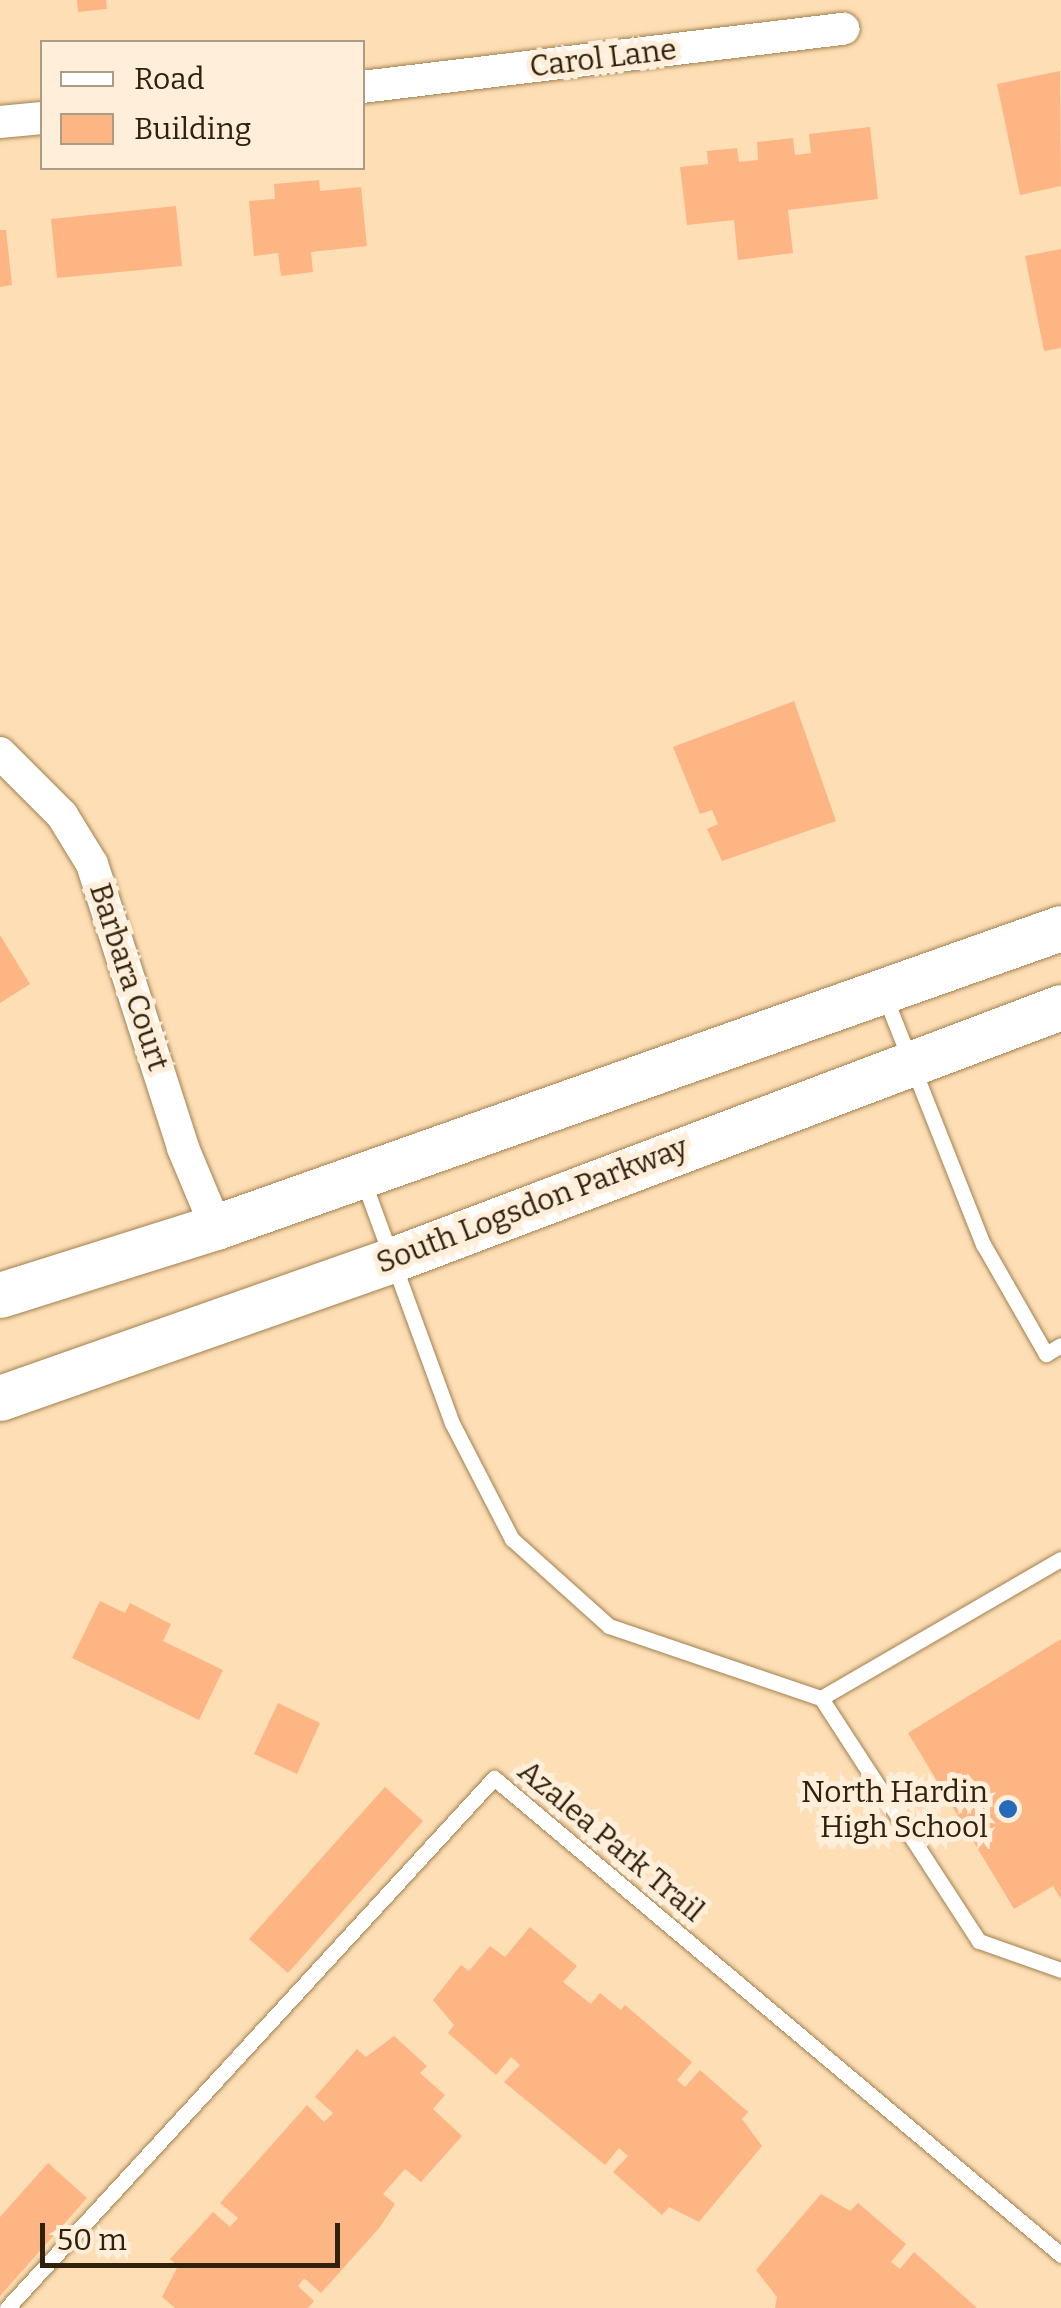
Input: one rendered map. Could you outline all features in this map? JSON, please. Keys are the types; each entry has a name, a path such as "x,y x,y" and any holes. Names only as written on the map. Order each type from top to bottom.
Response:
{"main road":[{"path":"0,1295 362,1176 882,986 1061,928"},
{"name":"South Logsdon Parkway","path":"0,1398 389,1261 906,1061 1061,1006"}],"street":[{"name":"Carol Lane","path":"365,87 844,28"},
{"path":"0,122 40,118"},
{"name":"Barbara Court","path":"0,753 62,814 92,864 183,1148 216,1226"}],"lane":[{"path":"882,986 906,1061 983,1244 1046,1354 1061,1345"},
{"path":"362,1176 389,1261 452,1424 512,1538 610,1626 820,1698 979,1941 1061,1970"},
{"path":"820,1698 1061,1558"},
{"name":"Azalea Park Trail","path":"6,2308 494,1778 1061,2255"}],"building":[{"path":"77,0 106,0 107,9 78,12"},
{"path":"1060,71 1061,186 1020,195 997,84"},
{"path":"870,127 878,199 788,210 793,253 738,260 734,220 687,225 680,167 708,164 707,151 737,148 739,162 758,160 757,142 793,138 795,155 811,153 809,134"},
{"path":"319,180 320,191 361,187 367,246 311,252 313,272 281,276 278,253 254,256 249,201 275,199 274,184"},
{"path":"176,206 182,266 57,278 51,219"},
{"path":"0,230 6,230 12,285 0,287"},
{"path":"1061,249 1061,348 1044,351 1025,256"},
{"path":"794,701 836,821 722,861 707,829 718,824 712,810 700,814 673,747"},
{"path":"0,935 30,984 0,1003"},
{"path":"100,1601 125,1613 130,1603 171,1624 163,1641 223,1670 199,1720 72,1658"},
{"name":"North Hardin High School","path":"1061,1639 1061,1899 1053,1886 1014,1909 908,1733"},
{"path":"278,1703 320,1723 297,1774 254,1754"},
{"path":"385,1787 423,1821 288,1973 249,1939"},
{"path":"530,1927 577,1966 563,1982 591,2004 600,1993 621,2010 625,2005 692,2062 677,2080 685,2087 700,2070 748,2112 742,2119 762,2146 699,2222 669,2207 662,2215 613,2172 628,2156 619,2148 605,2165 504,2082 520,2065 511,2057 496,2075 448,2033 454,2025 433,2000 461,1965 469,1971 490,1946 505,1957"},
{"path":"394,2036 427,2066 420,2073 445,2095 433,2109 462,2136 421,2182 405,2169 383,2194 395,2204 380,2227 321,2293 304,2278 298,2286 314,2301 308,2308 175,2308 162,2297 178,2266 170,2259 213,2212 230,2227 238,2218 220,2203 307,2105 324,2122 333,2113 315,2097 357,2049 366,2057"},
{"path":"48,2163 87,2198 0,2296 0,2217"},
{"path":"821,2194 850,2211 858,2203 906,2244 891,2262 900,2269 914,2252 977,2308 775,2308 777,2297 756,2270"}],"place":[{"name":"North Hardin High School","path":"1008,1809"}]}
